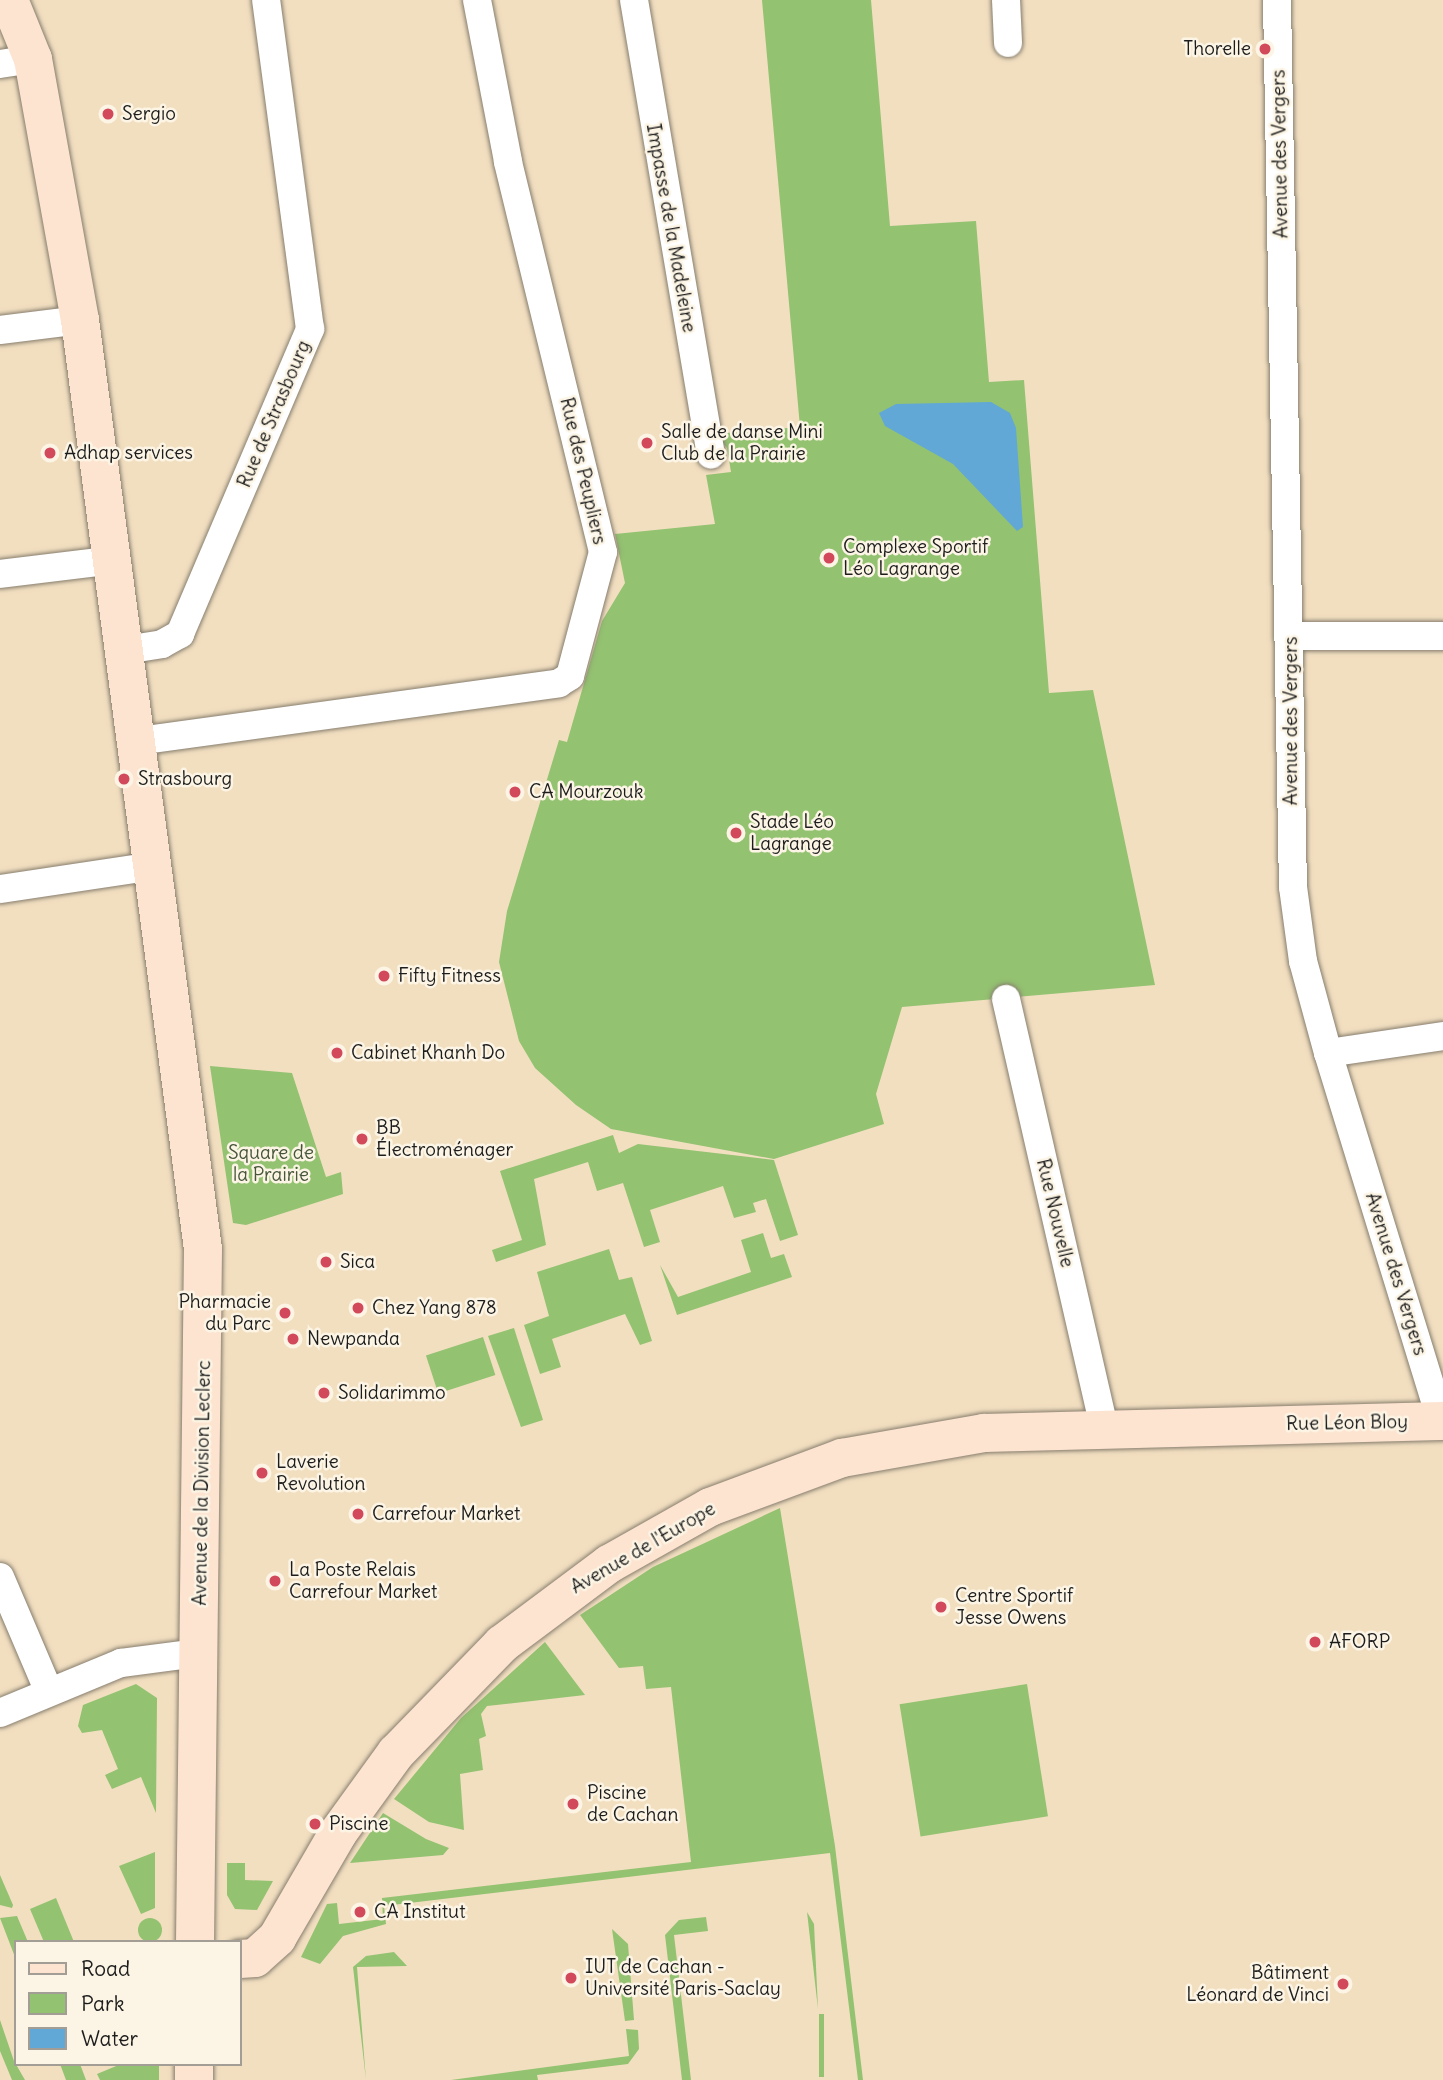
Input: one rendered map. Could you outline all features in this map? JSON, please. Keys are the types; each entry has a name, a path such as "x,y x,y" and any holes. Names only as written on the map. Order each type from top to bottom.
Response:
{"main road":[{"name":"Avenue de la Division Leclerc","path":"9,0 16,62 80,320 154,866 205,1298 195,1940"},
{"name":"Rue Léon Bloy","path":"1250,1426 1442,1421"},
{"name":"Avenue de l'Europe","path":"242,1959 255,1958 277,1938 338,1833 435,1708 502,1644 609,1564 710,1507 842,1458 984,1433 1104,1427 1250,1426"}],"street":[{"name":"Rue de Strasbourg","path":"125,650 162,644 180,634 310,329 266,0"},
{"name":"Rue des Peupliers","path":"138,741 559,683 570,676 603,552 508,161 477,0"},
{"name":"Impasse de la Madeleine","path":"634,0 710,455"},
{"path":"1006,0 1008,43"},
{"name":"Avenue des Vergers","path":"1277,0 1291,636 1293,887 1303,961 1328,1053 1442,1421"},
{"path":"0,330 80,320"},
{"path":"0,574 114,559"},
{"path":"1291,636 1443,636"},
{"path":"0,889 154,866"},
{"name":"Rue Nouvelle","path":"1006,999 1104,1427"},
{"path":"1328,1053 1443,1036"},
{"path":"0,1577 49,1692"},
{"path":"0,1713 121,1663 198,1653"}],"green space":[{"name":"Complexe Sportif Léo Lagrange","path":"762,0 871,0 890,226 976,221 989,382 1024,380 1049,693 1093,690 1155,985 902,1007 876,1094 884,1124 774,1159 611,1129 576,1105 535,1068 519,1041 499,962 507,911 559,740 567,742 602,621 625,583 615,534 715,524 706,475 731,472 727,448 714,434 800,427"},
{"name":"Square de la Prairie","path":"210,1066 292,1073 326,1177 341,1172 343,1194 246,1225 233,1223"},
{"path":"613,1135 619,1153 638,1144 774,1160 798,1235 780,1241 766,1199 753,1203 756,1212 734,1218 723,1186 650,1210 660,1242 644,1247 623,1183 597,1191 588,1162 534,1179 546,1245 496,1262 492,1250 522,1240 500,1171"},
{"path":"763,1233 771,1258 784,1254 792,1277 677,1315 660,1265 678,1297 751,1272 741,1240"},
{"path":"609,1249 619,1280 632,1277 652,1341 640,1345 625,1314 552,1339 561,1367 540,1374 524,1325 549,1316 537,1272"},
{"path":"514,1328 543,1420 521,1427 488,1336"},
{"path":"483,1337 495,1375 438,1394 426,1356"},
{"path":"780,1508 835,1846 863,2080 858,2080 830,1853 384,1906 386,1924 343,1936 320,1964 301,1957 327,1904 337,1903 339,1924 383,1919 382,1898 691,1862 671,1687 646,1689 643,1666 619,1668 580,1615 653,1567"},
{"path":"545,1642 585,1695 487,1706 481,1714 486,1736 479,1739 483,1770 460,1774 464,1830 429,1822 394,1799 461,1718"},
{"path":"136,1684 157,1698 156,1813 141,1777 112,1789 105,1775 118,1769 102,1730 82,1733 78,1726 83,1705"},
{"path":"1027,1684 1048,1816 921,1837 900,1704"},
{"path":"383,1813 426,1839 449,1848 443,1855 350,1863"},
{"path":"155,1852 155,1908 141,1914 119,1866"},
{"path":"227,1863 245,1863 245,1880 273,1881 257,1910 235,1909 227,1895"},
{"path":"0,1875 13,1905 12,1908 0,1905"},
{"path":"56,1898 73,1940 43,1940 30,1909"},
{"path":"807,1912 814,1924 818,2009"},
{"path":"17,1916 27,1940 14,1940 14,1954 0,1918"},
{"path":"706,1917 708,1931 674,1935 691,2080 682,2080 665,1935 679,1920"},
{"path":"146,1919 154,1919 161,1926 161,1934 155,1940 145,1940 139,1934 139,1926"},
{"path":"612,1929 628,1944 634,2020 625,2021"},
{"path":"394,1952 407,1966 357,1967 366,2080 353,1967 366,1956"},
{"path":"819,2014 824,2014 824,2077 819,2077"},
{"path":"0,2020 14,2066 17,2066 25,2080 12,2080 0,2051"},
{"path":"626,2029 638,2030 639,2049 628,2064 537,2075 538,2080 451,2080 629,2056"},
{"path":"61,2066 81,2066 86,2080 66,2080"},
{"path":"116,2066 159,2066 159,2080 100,2080 97,2074"}],"water":[{"path":"991,402 1010,413 1016,428 1023,527 1017,531 953,464 885,426 879,413 896,404"}],"place":[{"name":"Thorelle","path":"1265,49"},
{"name":"Sergio","path":"108,114"},
{"name":"Salle de danse Mini Club de la Prairie","path":"647,443"},
{"name":"Adhap services","path":"50,453"},
{"name":"Complexe Sportif Léo Lagrange","path":"829,558"},
{"name":"Strasbourg","path":"124,779"},
{"name":"CA Mourzouk","path":"515,792"},
{"name":"Stade Léo Lagrange","path":"736,833"},
{"name":"Fifty Fitness","path":"384,976"},
{"name":"Cabinet Khanh Do","path":"337,1053"},
{"name":"BB Électroménager","path":"362,1139"},
{"name":"Sica","path":"326,1262"},
{"name":"Chez Yang 878","path":"358,1308"},
{"name":"Pharmacie du Parc","path":"285,1313"},
{"name":"Newpanda","path":"293,1339"},
{"name":"Solidarimmo","path":"324,1393"},
{"name":"Laverie Revolution","path":"262,1473"},
{"name":"Carrefour Market","path":"358,1514"},
{"name":"La Poste Relais Carrefour Market","path":"275,1581"},
{"name":"Centre Sportif Jesse Owens","path":"941,1607"},
{"name":"AFORP","path":"1315,1642"},
{"name":"Piscine de Cachan","path":"573,1804"},
{"name":"Piscine","path":"315,1824"},
{"name":"CA Institut","path":"360,1912"},
{"name":"IUT de Cachan - Université Paris-Saclay","path":"571,1978"},
{"name":"Bâtiment Léonard de Vinci","path":"1343,1984"}]}
